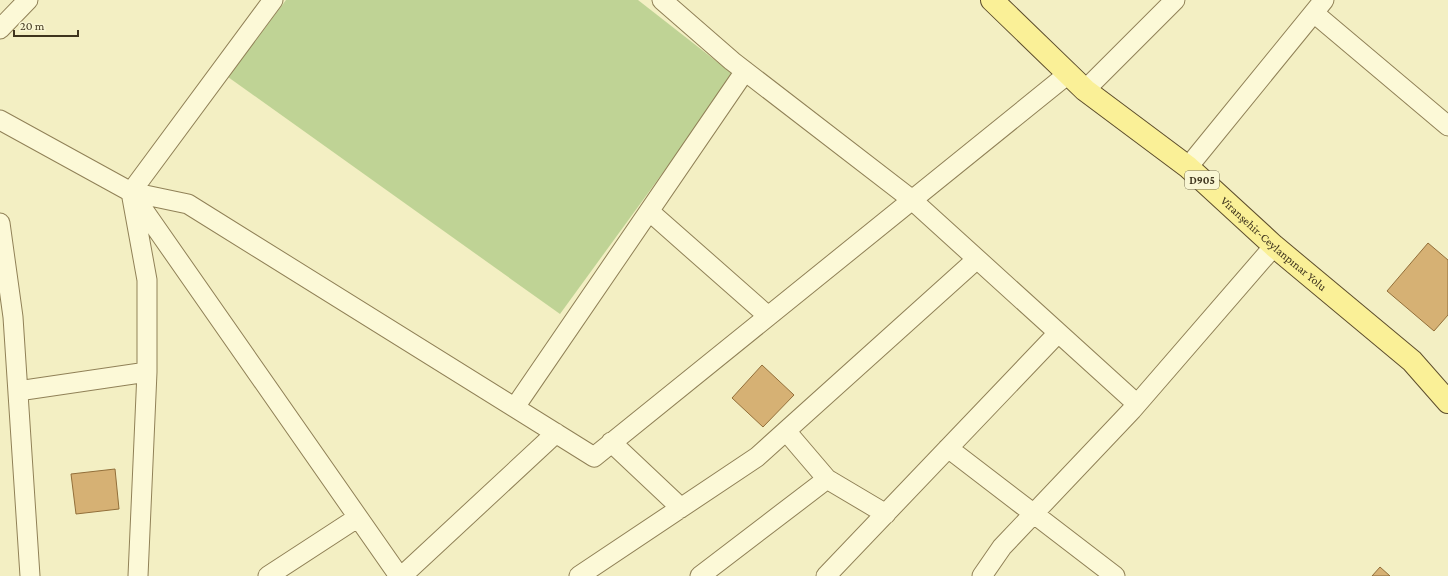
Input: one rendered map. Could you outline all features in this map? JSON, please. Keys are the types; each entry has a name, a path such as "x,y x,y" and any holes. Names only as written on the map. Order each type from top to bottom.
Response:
{"main road":[{"name":"Viranşehir-Ceylanpınar Yolu","path":"992,0 1085,90 1188,166 1274,246 1412,361 1448,402"},
{"name":"Viranşehir-Ceylanpınar Yolu","path":"1412,361 1448,380"}],"street":[{"path":"0,29 28,0"},
{"path":"138,576 147,372 147,280 132,192 273,0"},
{"path":"662,0 745,71 911,199 1137,404"},
{"path":"1085,90 1175,0"},
{"path":"1188,166 1319,6 1448,126"},
{"path":"515,407 745,71"},
{"path":"0,120 132,192 188,204 594,457 911,199 1068,74"},
{"path":"132,192 357,518 401,576 556,433"},
{"path":"649,211 768,316"},
{"path":"0,224 13,317 30,576"},
{"path":"982,576 1002,547 1137,404 1274,246"},
{"path":"579,576 757,457 977,259"},
{"path":"826,576 1058,333"},
{"path":"18,391 147,372"},
{"path":"786,431 827,479 886,514"},
{"path":"612,442 681,508"},
{"path":"948,448 1115,576"},
{"path":"700,576 827,479"},
{"path":"268,576 357,518"}],"green space":[{"path":"286,0 638,0 734,75 560,314 228,77"}],"building":[{"path":"1428,243 1448,260 1448,315 1434,331 1387,291"},
{"path":"762,365 794,395 763,427 732,398"},
{"path":"115,469 119,509 76,514 71,474"},
{"path":"1380,567 1390,576 1372,576"}]}
